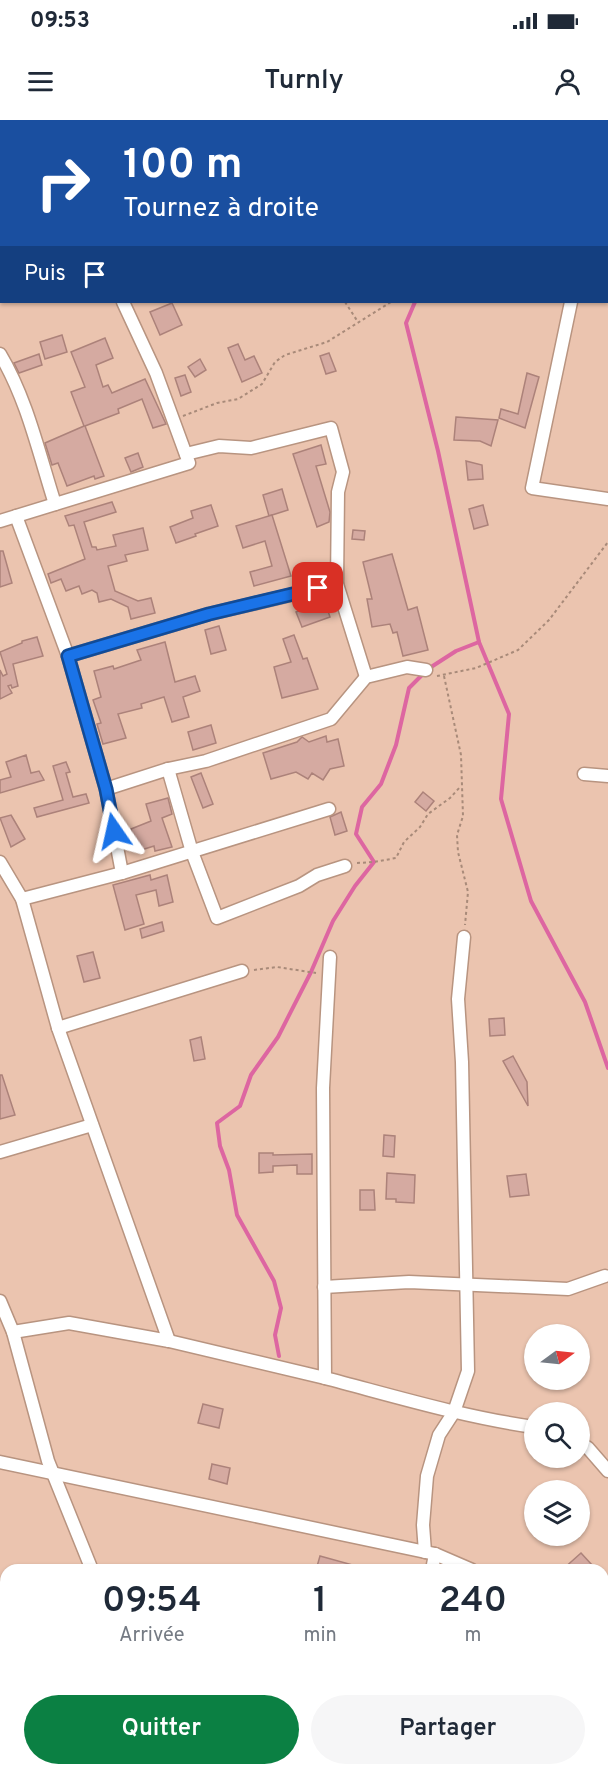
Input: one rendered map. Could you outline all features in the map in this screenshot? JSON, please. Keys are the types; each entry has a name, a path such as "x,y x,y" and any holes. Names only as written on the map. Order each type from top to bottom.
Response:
{"street":[{"path":"0,521 189,463 156,373 123,303"},
{"path":"571,303 532,488 608,499"},
{"path":"0,354 29,422 55,504"},
{"path":"186,454 219,446 251,448 331,428 343,472 338,492 337,584 366,677"},
{"path":"16,516 68,656 106,789 122,873"},
{"path":"68,656 209,614 337,584"},
{"path":"106,789 168,769 206,761 331,719 366,677 406,667 426,670"},
{"path":"168,769 192,852 217,918 299,885 318,874 345,866"},
{"path":"584,774 608,776"},
{"path":"22,899 122,873 329,809"},
{"path":"0,862 22,899 58,1028 169,1341"},
{"path":"431,1564 423,1525 427,1476 439,1436 454,1412 468,1371 462,1062 458,999 464,936"},
{"path":"325,1378 323,1088 330,957"},
{"path":"58,1028 242,971"},
{"path":"0,1152 92,1125"},
{"path":"324,1287 409,1282 568,1289 605,1276"},
{"path":"0,1301 13,1332 48,1461 90,1564"},
{"path":"13,1332 69,1323 169,1341 325,1378 454,1412 524,1426"},
{"path":"590,1450 608,1471"},
{"path":"0,1462 430,1553 457,1564"}],"path":[{"path":"346,303 358,322"},
{"path":"173,420 217,403 238,399 262,384 275,362 285,355 327,342 389,303"},
{"path":"464,936 468,892 458,852 457,836 463,816 461,755 444,676 476,668 518,650 549,620 608,542"},
{"path":"345,866 396,858 404,842 420,827 428,814 450,798 462,785"},
{"path":"242,971 277,968 329,974"}],"building":[{"path":"172,303 182,325 160,335 150,312"},
{"path":"62,335 67,352 45,359 40,342"},
{"path":"105,338 113,358 96,365 103,387 108,385 112,393 145,379 166,424 153,428 142,399 118,409 119,413 85,426 104,476 95,479 94,476 67,486 58,463 52,465 45,443 84,426 71,392 85,387 71,352"},
{"path":"238,344 245,360 254,356 262,373 242,382 228,348"},
{"path":"329,353 336,371 326,374 320,356"},
{"path":"39,354 42,365 19,373 14,363"},
{"path":"200,359 206,370 195,377 188,367"},
{"path":"527,373 539,377 525,428 499,418 501,409 518,414"},
{"path":"185,375 191,392 181,396 175,378"},
{"path":"456,417 498,420 491,446 480,441 454,440"},
{"path":"321,445 326,464 316,466 330,512 329,522 317,527 293,454"},
{"path":"138,453 143,467 131,472 125,458"},
{"path":"466,461 482,465 483,479 468,480"},
{"path":"282,489 288,510 269,516 263,495"},
{"path":"112,502 116,512 84,522 92,547 96,547 97,550 116,546 113,535 143,528 148,550 125,555 127,561 108,566 115,591 138,601 151,598 155,613 131,619 128,607 111,599 99,602 97,593 92,590 82,594 79,586 66,591 61,579 51,583 48,574 85,559 74,525 69,526 65,516"},
{"path":"211,505 218,526 176,543 170,527 193,518 191,511"},
{"path":"483,505 488,525 474,529 469,509"},
{"path":"272,515 291,576 254,586 250,572 272,566 265,541 243,548 236,526"},
{"path":"353,530 365,531 364,540 352,539"},
{"path":"0,551 3,551 12,583 0,587"},
{"path":"392,554 408,610 417,607 428,650 403,656 397,632 393,633 390,624 372,627 367,599 372,599 363,562"},
{"path":"325,602 330,617 302,627 296,612"},
{"path":"219,626 226,650 211,654 205,630"},
{"path":"294,635 303,659 307,658 318,689 282,698 274,667 291,662 283,639"},
{"path":"37,637 43,656 13,664 18,686 12,688 11,685 8,686 12,693 0,699 0,670 3,676 7,674 0,652 22,641"},
{"path":"165,642 175,682 195,676 200,691 183,697 189,717 172,722 164,697 141,704 142,708 118,714 126,738 103,744 97,724 101,723 93,700 101,697 94,671 113,666 114,669 141,660 137,650"},
{"path":"211,725 216,743 193,750 188,732"},
{"path":"326,736 327,742 338,739 344,766 330,769 323,780 312,773 308,779 296,772 271,779 263,753 297,742 302,737 309,742"},
{"path":"26,755 31,773 39,771 44,780 0,793 0,780 11,777 6,762"},
{"path":"66,762 70,772 66,773 73,797 86,794 89,803 37,817 34,808 63,800 53,766"},
{"path":"201,773 213,804 203,808 191,777"},
{"path":"423,792 434,801 426,811 415,802"},
{"path":"168,798 172,814 162,818 172,847 155,851 154,846 138,851 131,829 151,821 146,804"},
{"path":"341,812 347,831 335,835 330,817"},
{"path":"11,815 25,839 11,847 0,818"},
{"path":"150,875 151,880 167,875 173,902 159,906 156,890 136,895 144,924 125,930 113,885"},
{"path":"162,922 164,931 142,938 140,929"},
{"path":"93,952 100,978 84,982 77,956"},
{"path":"504,1018 505,1035 490,1036 489,1019"},
{"path":"201,1037 205,1059 194,1061 190,1040"},
{"path":"513,1056 527,1082 528,1106 503,1061"},
{"path":"0,1075 2,1075 15,1115 0,1119"},
{"path":"384,1135 395,1136 394,1157 383,1156"},
{"path":"259,1153 312,1154 312,1174 297,1174 297,1165 273,1166 273,1172 259,1173"},
{"path":"387,1173 415,1175 414,1203 386,1199"},
{"path":"526,1174 529,1195 510,1197 507,1176"},
{"path":"360,1190 374,1190 375,1210 360,1210"},
{"path":"203,1404 223,1409 219,1428 198,1423"},
{"path":"212,1464 230,1468 227,1484 209,1479"},
{"path":"581,1553 591,1564 569,1564"},
{"path":"320,1556 349,1564 318,1564"}],"waterway":[{"path":"415,303 406,323 438,451 479,642 509,714 501,799 531,901 585,1002 608,1068"},
{"path":"428,669 456,651 479,642"},
{"path":"279,1356 275,1335 281,1308 274,1281 237,1215 229,1170 220,1146 217,1123 240,1106 251,1075 278,1037 311,972 333,921 355,886 374,862 356,834 362,807 381,784 396,745 409,688 423,674"}],"route":[{"path":"114,831 106,789 68,656 209,614 318,588"}]}
